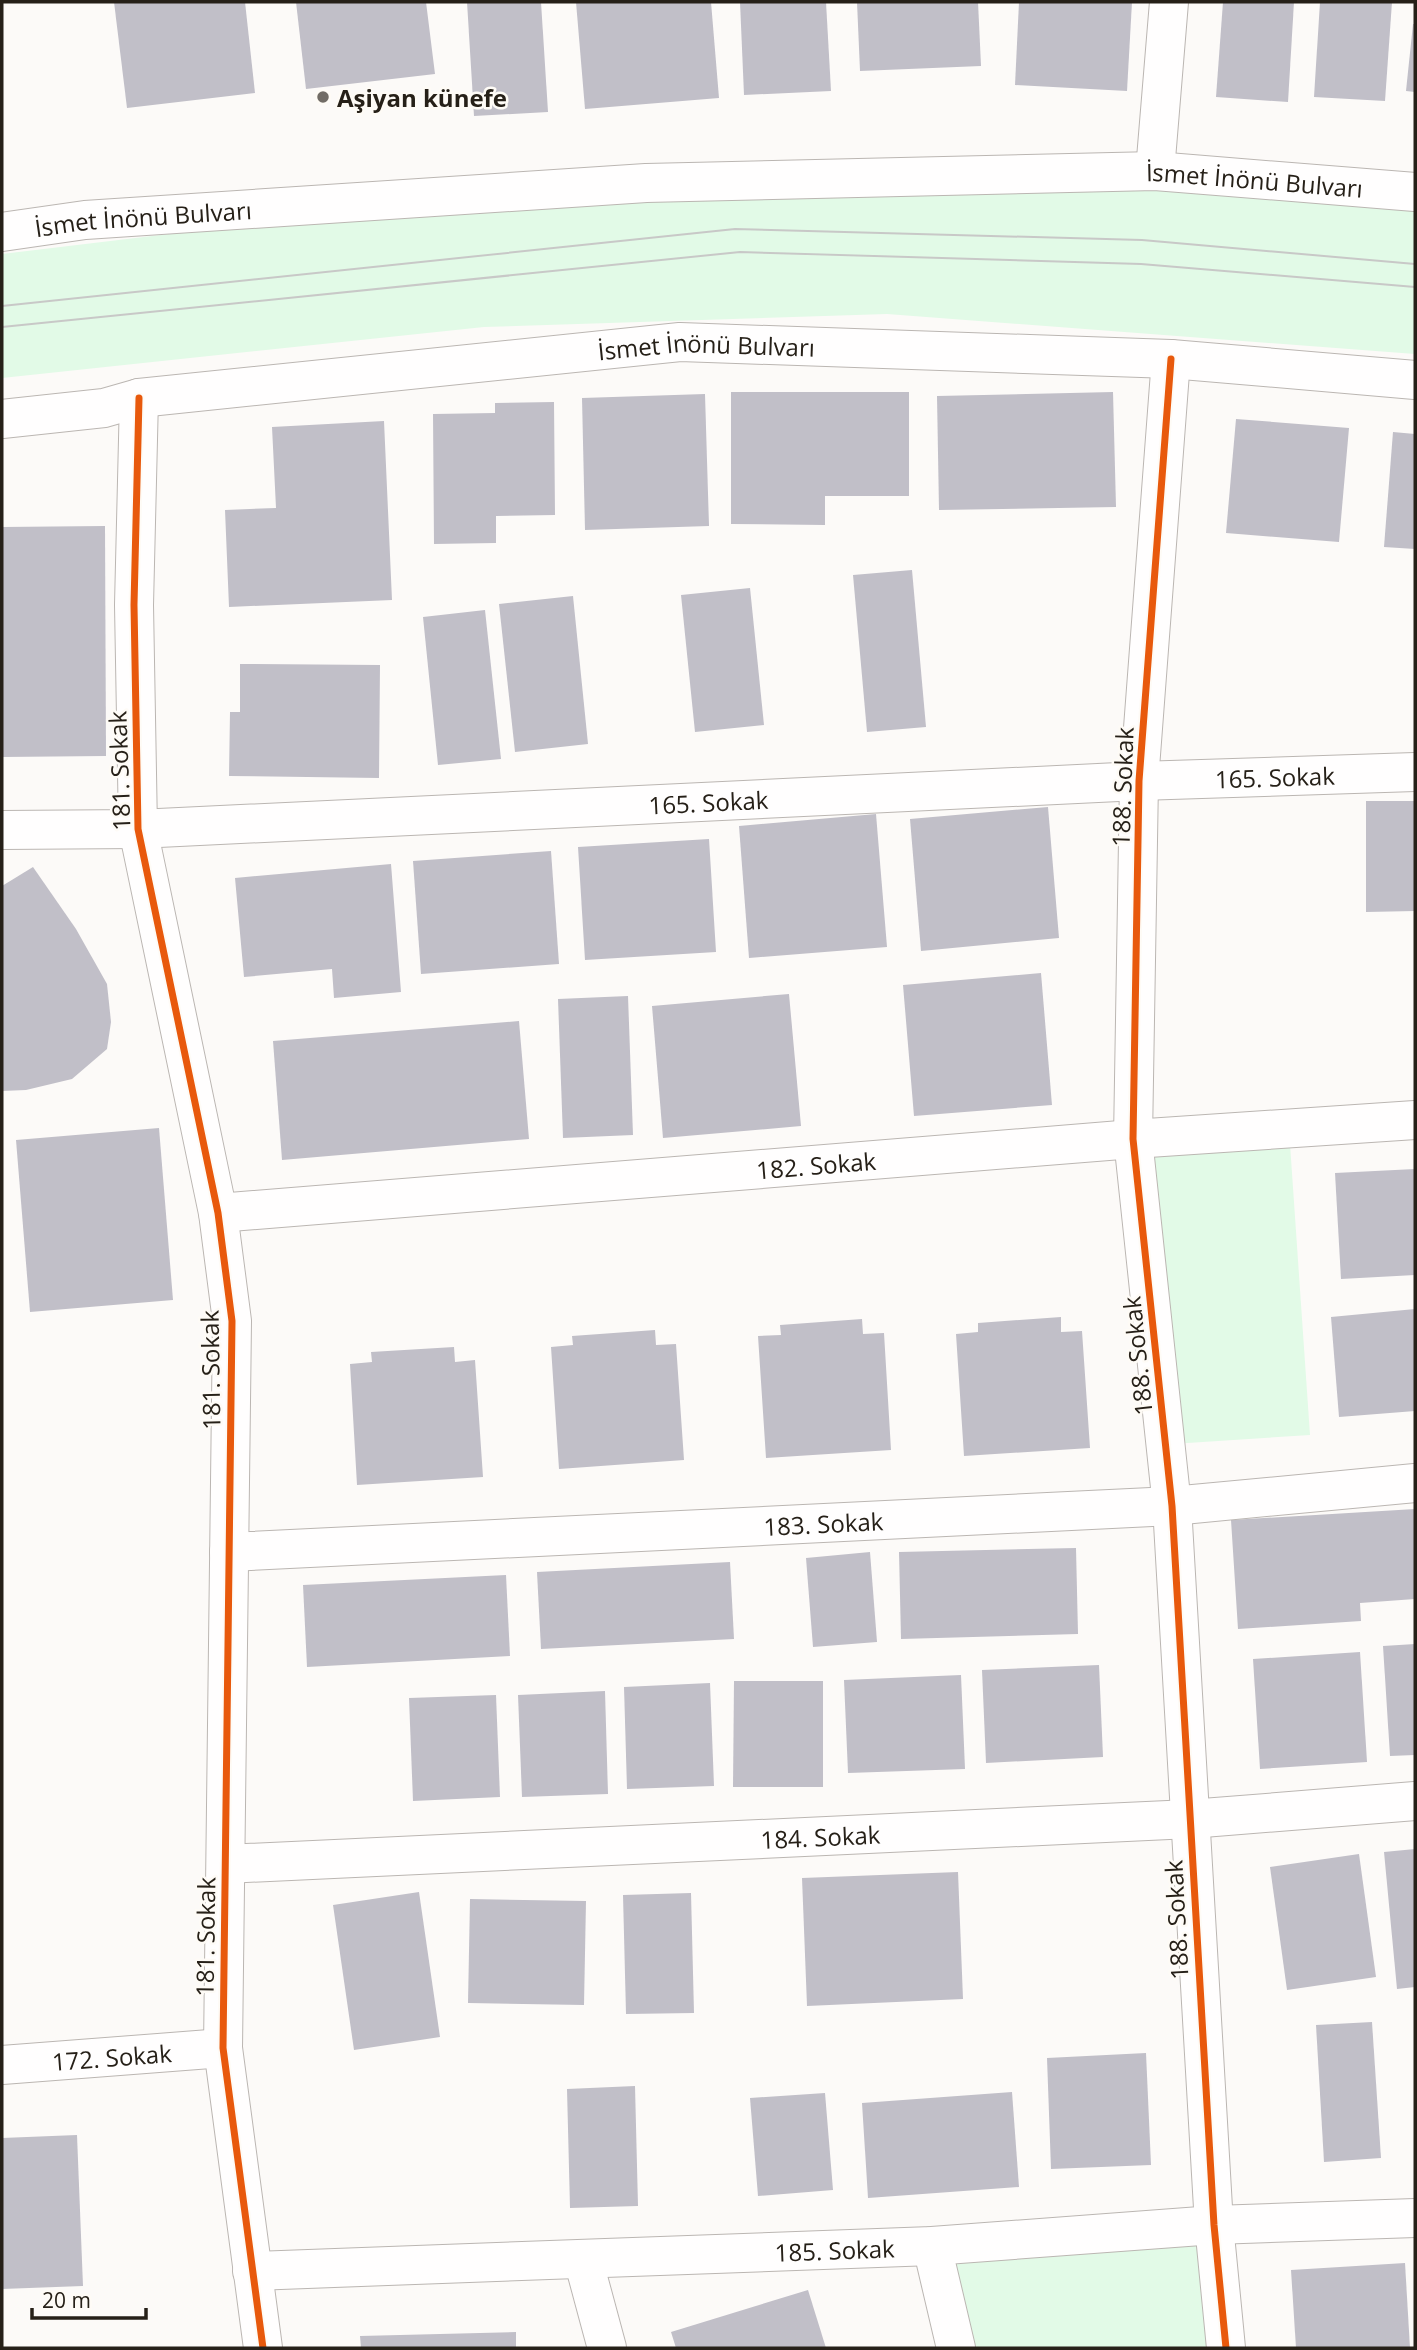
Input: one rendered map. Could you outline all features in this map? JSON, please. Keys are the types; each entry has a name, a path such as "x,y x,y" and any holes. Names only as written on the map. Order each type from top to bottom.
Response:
{"street":[{"path":"1155,171 1169,2"},
{"name":"İsmet İnönü Bulvarı","path":"2,232 85,220 646,183 1155,171 1415,192"},
{"name":"İsmet İnönü Bulvarı","path":"2,419 104,408 139,398 680,342 1171,359 1415,380"},
{"name":"188. Sokak","path":"1171,359 1139,781 1133,1139 1172,1506 1213,2224 1226,2348"},
{"name":"181. Sokak","path":"139,398 134,605 138,829 218,1213 232,1321 223,2048 263,2348"},
{"name":"165. Sokak","path":"2,830 138,829 1139,781 1415,772"},
{"name":"182. Sokak","path":"218,1213 1133,1139 1415,1120"},
{"name":"183. Sokak","path":"229,1552 1172,1506 1415,1483"},
{"name":"184. Sokak","path":"226,1864 1189,1819 1415,1801"},
{"name":"172. Sokak","path":"2,2065 223,2048"},
{"name":"185. Sokak","path":"252,2272 932,2246 1213,2224 1415,2218"},
{"path":"932,2246 956,2348"},
{"path":"583,2259 607,2348"}],"green space":[{"path":"626,179 1415,189 1415,354 887,314 484,327 2,378 2,254"},
{"path":"1290,1144 1310,1435 1172,1444 1153,1153"},
{"path":"1214,2225 1226,2348 956,2348 932,2246"}],"building":[{"path":"114,2 245,2 255,93 127,108"},
{"path":"296,2 426,2 435,74 306,89"},
{"path":"467,2 541,2 548,112 474,116"},
{"path":"576,2 711,2 719,98 585,109"},
{"path":"740,2 826,2 831,91 744,95"},
{"path":"857,2 978,2 981,66 860,71"},
{"path":"1019,2 1132,2 1127,91 1015,85"},
{"path":"1223,2 1294,2 1288,102 1216,97"},
{"path":"1320,2 1392,2 1385,101 1314,97"},
{"path":"1415,24 1415,92 1406,91"},
{"path":"731,392 909,392 909,496 825,496 825,525 731,524"},
{"path":"1113,392 1116,507 939,510 937,396"},
{"path":"705,394 709,526 585,530 582,398"},
{"path":"554,402 555,515 496,516 496,543 434,544 433,414 495,413 495,403"},
{"path":"1236,419 1349,428 1339,542 1226,533"},
{"path":"384,421 392,600 229,607 225,510 276,508 272,427"},
{"path":"1393,432 1415,434 1415,549 1384,547"},
{"path":"105,526 106,756 2,757 2,527"},
{"path":"912,570 926,727 867,732 853,575"},
{"path":"750,588 764,725 695,732 681,595"},
{"path":"573,596 588,744 515,752 499,604"},
{"path":"485,610 501,759 438,765 423,617"},
{"path":"240,664 380,665 379,778 229,776 230,712 240,712"},
{"path":"1366,801 1415,801 1415,911 1366,912"},
{"path":"1048,807 1059,938 921,951 910,819"},
{"path":"876,814 887,947 749,958 739,826"},
{"path":"709,839 716,952 585,960 578,847"},
{"path":"551,851 559,964 421,974 413,861"},
{"path":"391,864 401,992 334,998 332,969 244,977 235,878"},
{"path":"33,867 76,929 107,984 111,1022 107,1049 72,1079 26,1090 2,1091 2,886"},
{"path":"1041,973 1052,1105 914,1116 903,985"},
{"path":"789,994 801,1126 663,1138 652,1006"},
{"path":"628,996 633,1135 563,1138 558,999"},
{"path":"519,1021 529,1139 282,1160 273,1041"},
{"path":"159,1128 173,1300 30,1312 16,1140"},
{"path":"1415,1169 1415,1275 1341,1279 1335,1173"},
{"path":"1415,1309 1415,1411 1339,1417 1331,1317"},
{"path":"1061,1317 1061,1332 1082,1331 1090,1448 964,1456 956,1334 978,1332 978,1323"},
{"path":"862,1319 863,1334 884,1333 891,1450 766,1458 758,1336 781,1335 780,1325"},
{"path":"655,1330 656,1345 676,1344 684,1460 559,1469 551,1347 573,1345 572,1336"},
{"path":"454,1347 455,1362 475,1360 483,1477 357,1485 350,1364 372,1362 371,1352"},
{"path":"1415,1509 1415,1599 1360,1603 1361,1621 1238,1629 1231,1520"},
{"path":"1076,1548 1078,1634 901,1639 899,1552"},
{"path":"870,1552 877,1642 813,1647 806,1558"},
{"path":"730,1562 734,1639 541,1649 537,1572"},
{"path":"506,1575 510,1656 307,1667 303,1585"},
{"path":"1415,1644 1415,1755 1390,1756 1383,1646"},
{"path":"1360,1652 1367,1762 1260,1769 1253,1659"},
{"path":"1099,1665 1103,1757 986,1763 982,1670"},
{"path":"961,1675 965,1769 848,1773 844,1680"},
{"path":"734,1681 823,1681 823,1787 733,1787"},
{"path":"710,1683 714,1786 627,1789 624,1687"},
{"path":"605,1691 608,1794 522,1797 518,1695"},
{"path":"496,1695 500,1797 413,1801 409,1698"},
{"path":"1415,1849 1415,1987 1397,1989 1384,1852"},
{"path":"1359,1854 1376,1977 1287,1990 1270,1867"},
{"path":"958,1872 963,1999 807,2006 802,1878"},
{"path":"419,1892 440,2037 354,2050 333,1905"},
{"path":"691,1893 694,2013 626,2014 623,1895"},
{"path":"470,1899 586,1901 584,2005 468,2003"},
{"path":"1372,2022 1381,2158 1324,2162 1316,2025"},
{"path":"1146,2053 1151,2165 1051,2169 1047,2058"},
{"path":"635,2086 638,2206 570,2208 567,2089"},
{"path":"1012,2092 1019,2187 868,2198 862,2103"},
{"path":"825,2093 833,2190 758,2196 750,2098"},
{"path":"77,2135 83,2286 2,2289 2,2138"},
{"path":"1405,2263 1410,2348 1296,2348 1291,2270"},
{"path":"808,2290 826,2348 676,2348 671,2332"},
{"path":"516,2332 516,2348 361,2348 360,2336"}],"tram line":[{"path":"2,306 735,229 1142,240 1415,264"},
{"path":"2,327 740,252 1141,264 1415,287"}],"cycle path":[{"path":"1171,359 1139,781 1133,1139 1172,1506 1214,2225 1226,2348"},
{"path":"139,398 134,605 138,829 218,1213 232,1321 223,2048 263,2348"}],"place":[{"name":"Aşiyan künefe","path":"323,97"}]}
